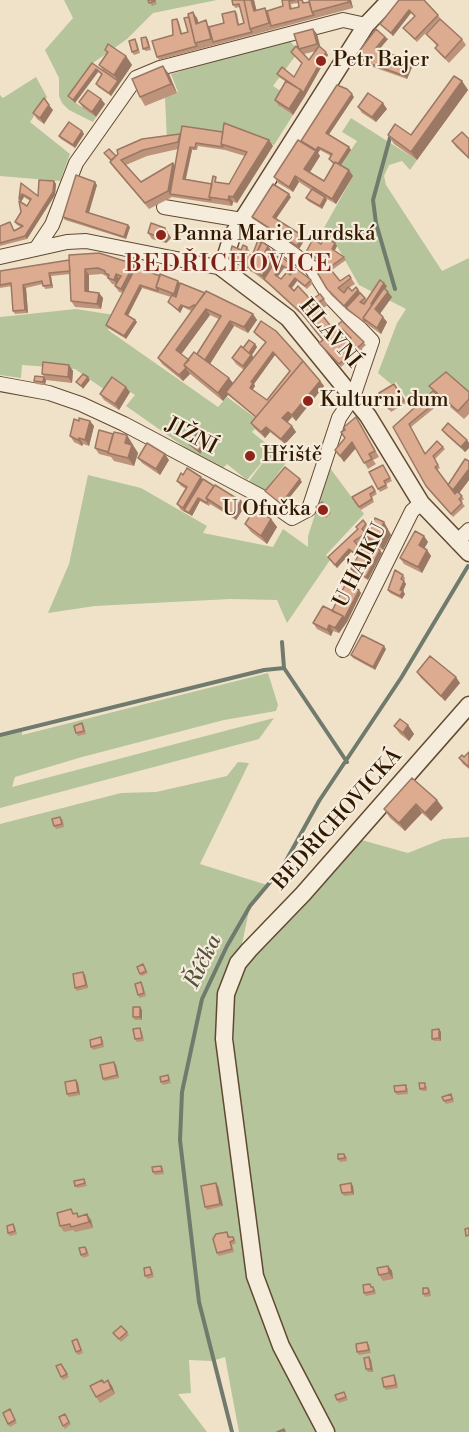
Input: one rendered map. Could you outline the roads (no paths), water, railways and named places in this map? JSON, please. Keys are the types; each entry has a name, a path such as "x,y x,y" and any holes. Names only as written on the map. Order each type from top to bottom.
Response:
{"street":[{"path":"0,257 67,242 86,241 222,268 232,236 242,220 366,25 390,0"},
{"path":"36,249 52,225 76,163 136,78 160,68 343,20 366,25"},
{"path":"164,207 242,220 311,267 329,296 372,341 353,397"},
{"path":"52,225 67,242"},
{"name":"HLAVNÍ","path":"222,268 288,318 368,416 421,503 465,542"},
{"name":"JIŽNÍ","path":"0,384 49,393 92,409 262,497 292,518 309,509 339,418 353,397"},
{"name":"U HÁJKU","path":"343,650 412,511 421,503"},
{"name":"BEDŘICHOVICKÁ","path":"326,1432 281,1346 255,1276 224,1039 226,994 238,963 469,705"}],"waterway":[{"path":"391,134 373,200 376,223 395,289"},
{"name":"Říčka","path":"232,1432 199,1302 180,1140 182,1092 202,999 227,946 250,906 282,868 319,801 401,678 468,566"},
{"path":"282,642 284,668 347,762"},
{"path":"0,735 264,670 284,668"}],"place":[{"name":"Petr Bajer","path":"321,61"},
{"name":"Panna Marie Lurdská","path":"161,235"},
{"name":"Kulturni dum","path":"308,401"},
{"name":"Hřiště","path":"250,456"},
{"name":"U Ofučka","path":"323,510"}],"district":[{"name":"BEDŘICHOVICE","path":"229,265"}]}
